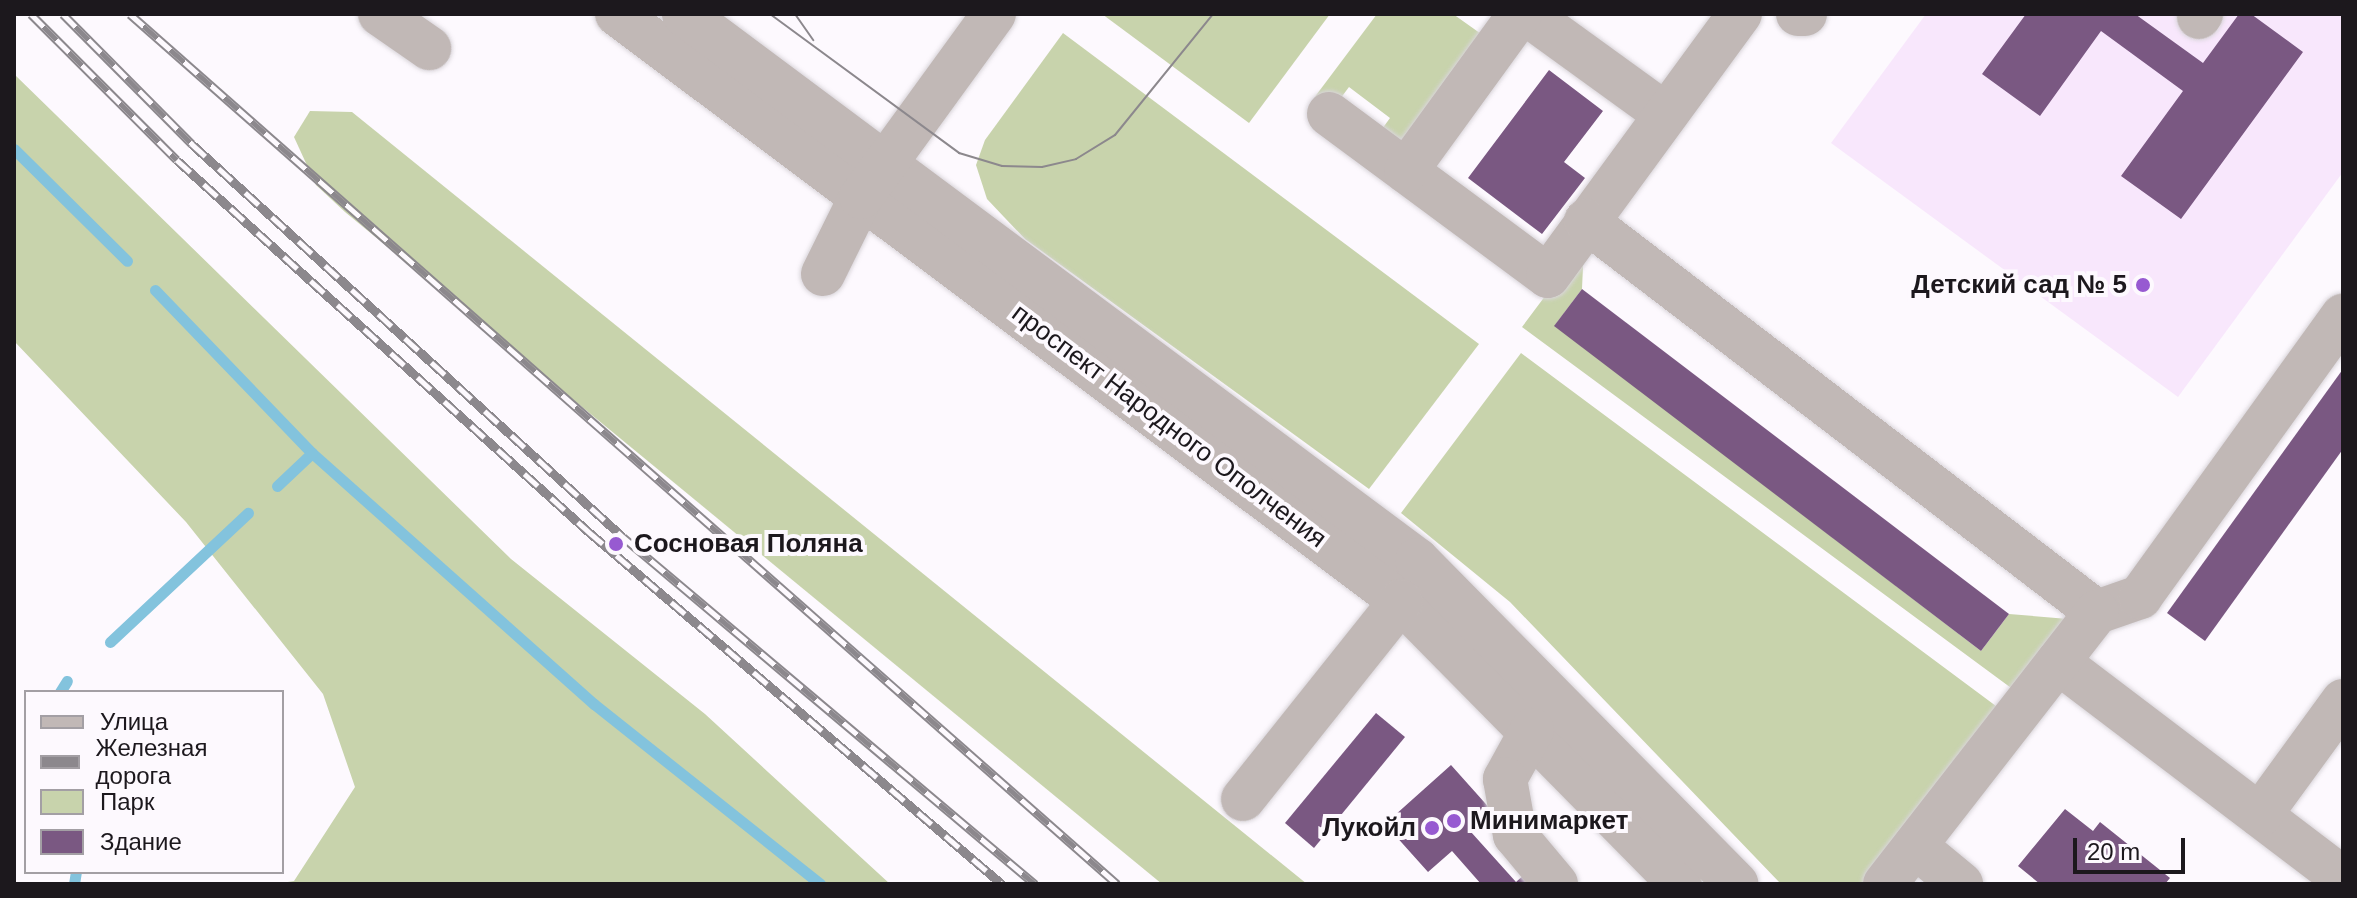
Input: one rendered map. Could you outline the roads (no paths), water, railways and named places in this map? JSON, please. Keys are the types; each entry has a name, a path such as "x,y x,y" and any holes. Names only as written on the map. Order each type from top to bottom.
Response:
{"street":[{"path":"380,14 429,48"},
{"name":"проспект Народного Ополчения","path":"617,14 872,181 1417,560 1737,884"},
{"name":"проспект Народного Ополчения","path":"684,14 872,181 1401,601 1532,730 1680,884"},
{"path":"823,274 872,181 994,14"},
{"path":"1406,171 1520,14"},
{"path":"1527,14 1665,114"},
{"path":"1329,114 1548,276 1740,14"},
{"path":"1798,14 1805,14"},
{"path":"1586,221 2097,612"},
{"path":"1885,884 2097,612 2140,597 2343,316"},
{"path":"1243,799 1401,601"},
{"path":"2058,662 2343,878"},
{"path":"2260,815 2343,701"},
{"path":"1532,730 1505,779 1515,835 1556,884"},
{"path":"1915,846 1961,884"}],"waterway":[{"path":"14,149 127,261"},
{"path":"155,290 312,453 594,704 820,884"},
{"path":"277,486 312,453"},
{"path":"110,642 248,513"},
{"path":"61,690 67,681"},
{"path":"74,884 76,874"}],"tram line":[{"path":"770,14 959,153 1002,166 1042,167 1076,159 1115,135 1213,14"},
{"path":"795,14 813,40"}],"railway":[{"path":"31,14 177,160 589,532 1002,884"},
{"path":"63,14 192,144 623,537 1035,884"},
{"path":"130,14 1117,884"}],"place":[{"name":"Детский сад № 5","path":"2143,285"},
{"name":"Сосновая Поляна","path":"616,544"},
{"name":"Минимаркет","path":"1454,821"},
{"name":"Лукойл","path":"1432,828"}]}
